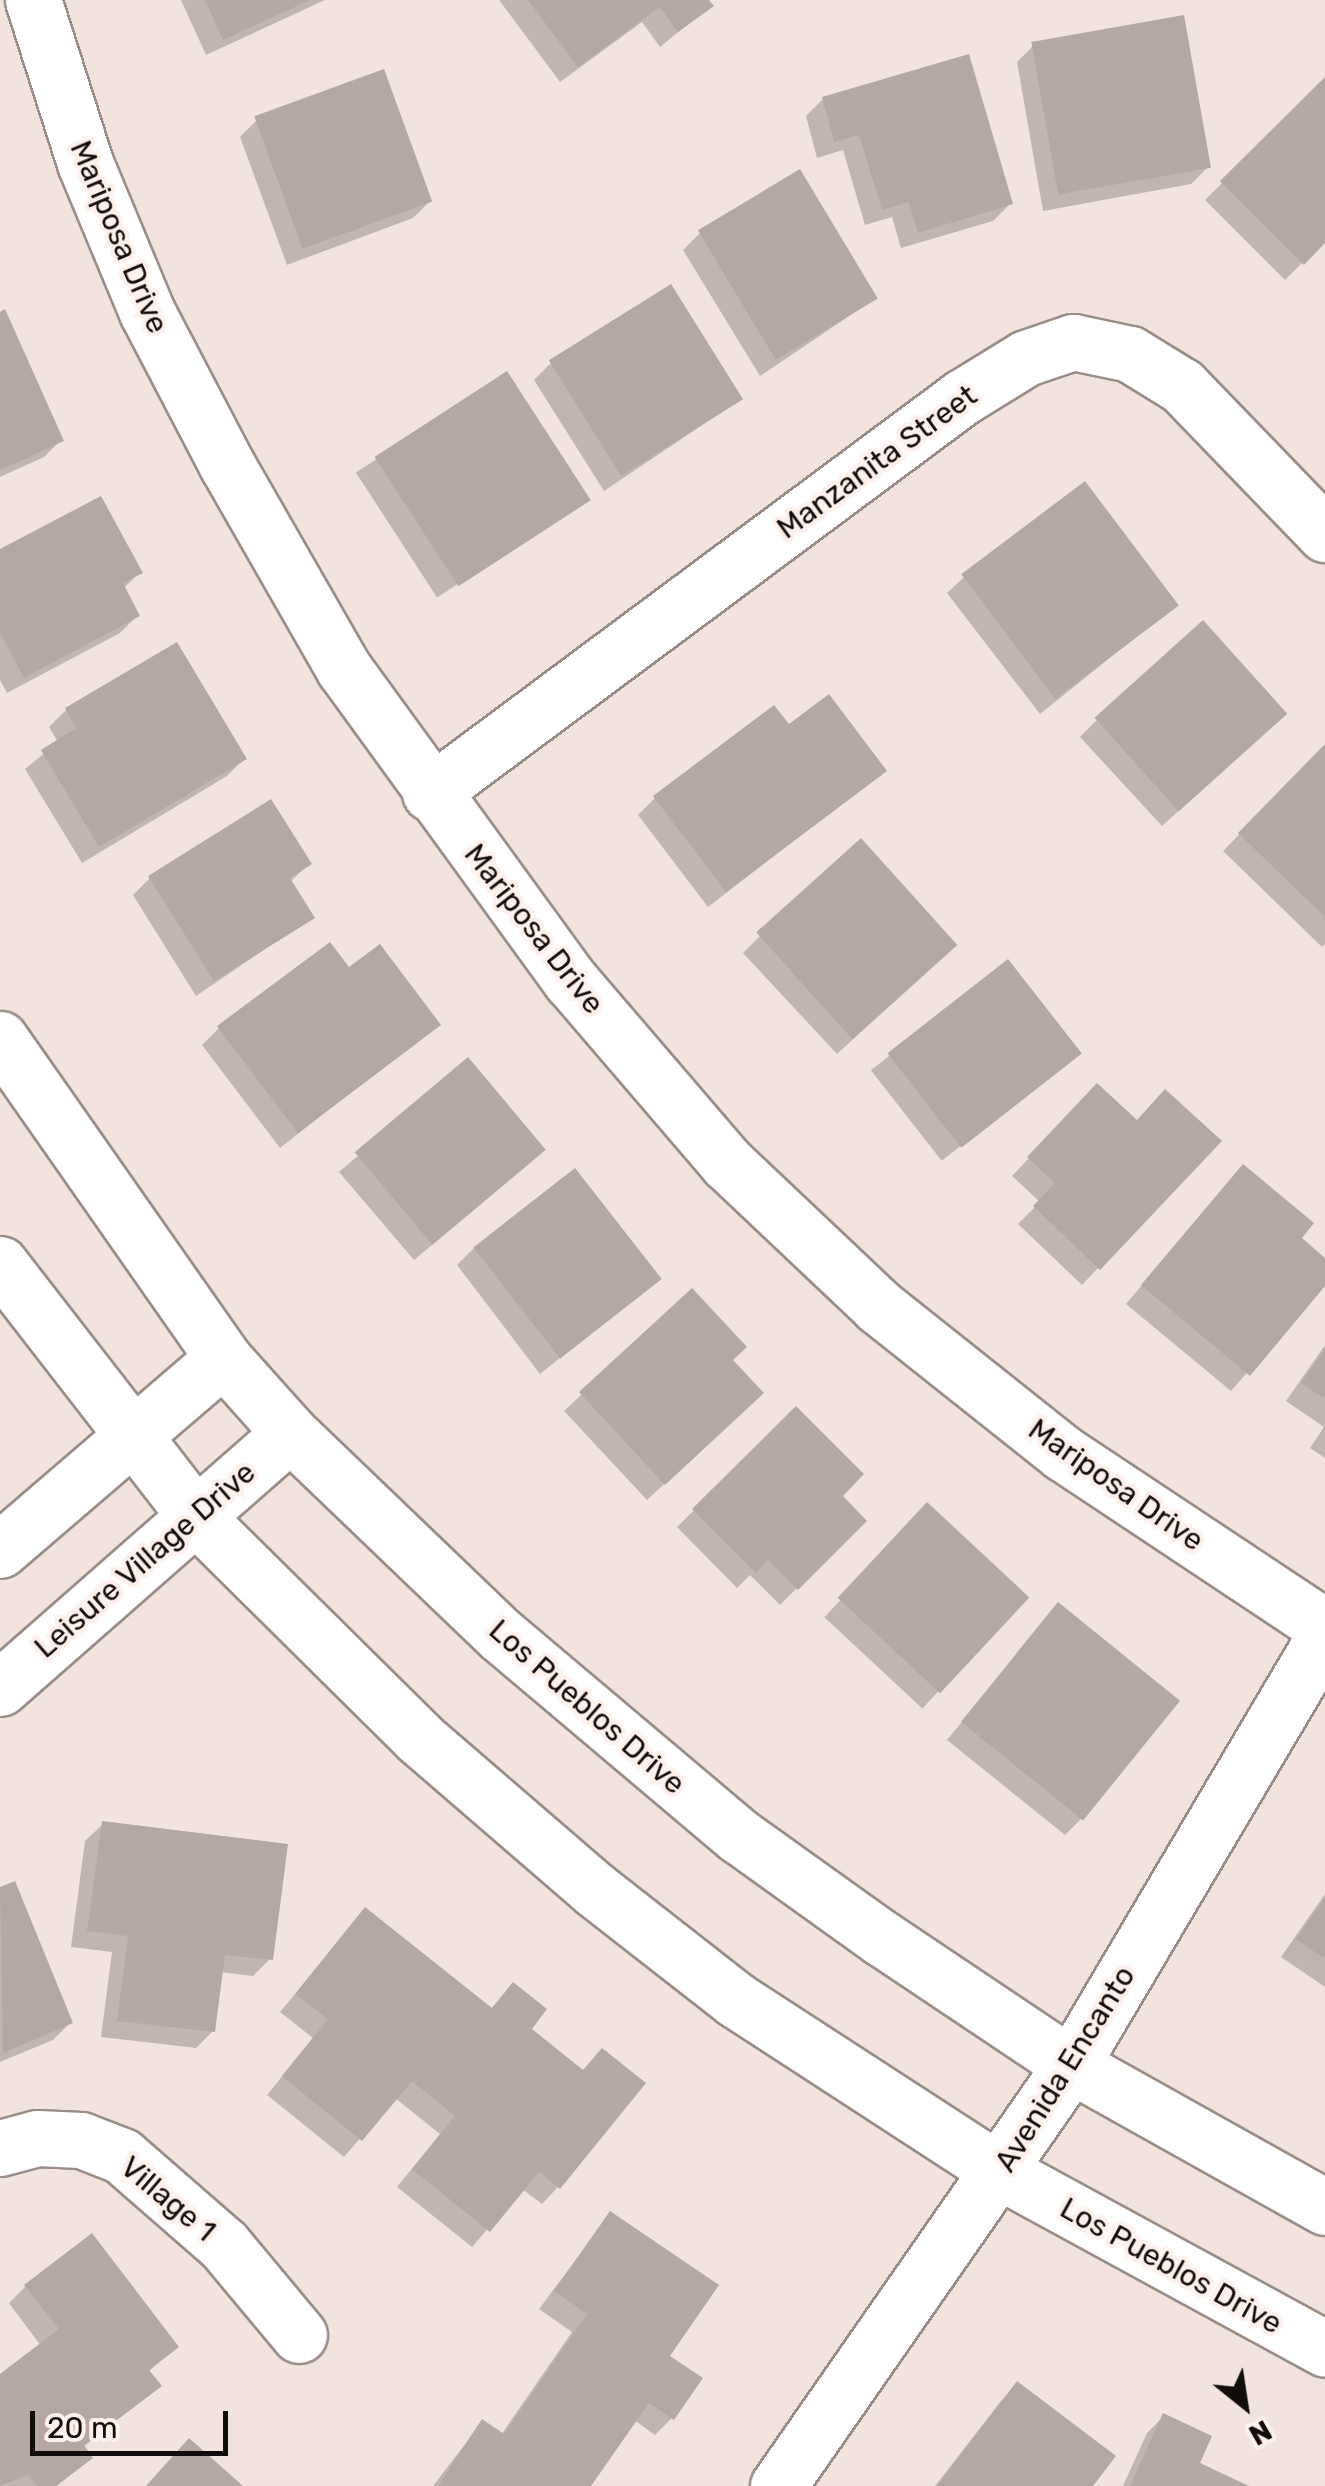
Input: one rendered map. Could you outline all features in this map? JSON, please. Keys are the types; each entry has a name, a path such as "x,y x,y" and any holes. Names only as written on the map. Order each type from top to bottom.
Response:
{"street":[{"name":"Mariposa Drive","path":"32,0 85,163 147,312 344,669 430,793 571,982 728,1163 864,1293 1063,1453 1325,1626"},
{"name":"Manzanita Street","path":"430,793 961,398 1026,358 1073,342 1130,354 1182,386 1325,534"},
{"name":"Los Pueblos Drive","path":"0,1039 223,1358 290,1432 502,1636 740,1836 1072,2065 1325,2207"},
{"name":"Los Pueblos Drive","path":"0,1264 196,1517 418,1737 594,1888 736,2000 1000,2172 1325,2348"},
{"path":"0,1550 223,1358"},
{"name":"Leisure Village Drive","path":"0,1688 290,1432"},
{"name":"Avenida Encanto","path":"778,2486 1072,2065 1325,1635"},
{"name":"Village 1","path":"0,2148 37,2138 81,2140 122,2156 224,2246 299,2335"}],"building":[{"path":"205,0 310,0 223,40"},
{"path":"528,0 709,0 714,6 678,32 660,7 578,67"},
{"path":"1184,15 1211,168 1058,195 1031,42"},
{"path":"969,54 1013,204 918,233 909,202 882,210 859,135 834,142 822,97"},
{"path":"384,69 432,201 303,249 254,116"},
{"path":"1325,77 1325,243 1304,265 1220,181"},
{"path":"800,169 878,298 776,360 698,230"},
{"path":"671,284 743,399 621,476 549,360"},
{"path":"5,309 64,441 0,470 0,312"},
{"path":"507,371 591,500 458,586 374,457"},
{"path":"1085,481 1179,606 1055,699 961,574"},
{"path":"101,496 143,573 123,583 140,616 24,678 0,633 0,549"},
{"path":"1203,620 1287,714 1179,811 1095,718"},
{"path":"177,642 247,759 99,847 41,750 76,728 65,708"},
{"path":"829,694 887,771 726,892 653,796 774,705 789,724"},
{"path":"1325,744 1325,917 1238,833"},
{"path":"271,799 312,864 290,878 315,918 214,981 148,876"},
{"path":"861,838 957,945 853,1039 756,932"},
{"path":"330,942 349,967 380,944 441,1025 298,1133 217,1026"},
{"path":"1008,959 1082,1054 961,1148 887,1053"},
{"path":"468,1057 546,1150 432,1245 355,1152"},
{"path":"1097,1083 1137,1120 1165,1089 1222,1141 1100,1270 1033,1206 1055,1183 1027,1157"},
{"path":"1243,1164 1314,1223 1302,1238 1325,1258 1325,1286 1250,1376 1141,1285"},
{"path":"575,1168 662,1279 560,1359 473,1247"},
{"path":"692,1288 747,1347 733,1360 764,1393 665,1485 579,1392"},
{"path":"1325,1349 1325,1399 1301,1383"},
{"path":"796,1406 864,1474 843,1496 867,1521 798,1590 768,1560 756,1573 692,1509"},
{"path":"927,1502 1029,1597 940,1693 838,1598"},
{"path":"1058,1602 1180,1701 1083,1820 961,1722"},
{"path":"102,1821 288,1844 273,1960 225,1955 215,2032 117,2021 128,1936 87,1931"},
{"path":"15,1881 73,2023 3,2053 0,1887"},
{"path":"1325,1898 1325,1959 1296,1939"},
{"path":"365,1907 492,2008 513,1982 547,2009 532,2029 583,2070 602,2048 646,2083 560,2189 539,2172 490,2232 412,2169 455,2116 412,2081 362,2141 282,2076 328,2019 295,1994"},
{"path":"610,2211 719,2285 670,2356 703,2378 674,2420 649,2403 591,2486 438,2486 482,2419 504,2434 587,2314 554,2291"},
{"path":"92,2233 179,2347 149,2370 162,2386 84,2445 93,2458 56,2486 37,2486 28,2475 0,2486 0,2374 59,2329 24,2285"},
{"path":"1017,2381 1116,2456 1093,2486 937,2486"},
{"path":"1163,2413 1212,2436 1200,2463 1249,2486 1130,2486"},
{"path":"189,2438 243,2486 146,2486"}]}
